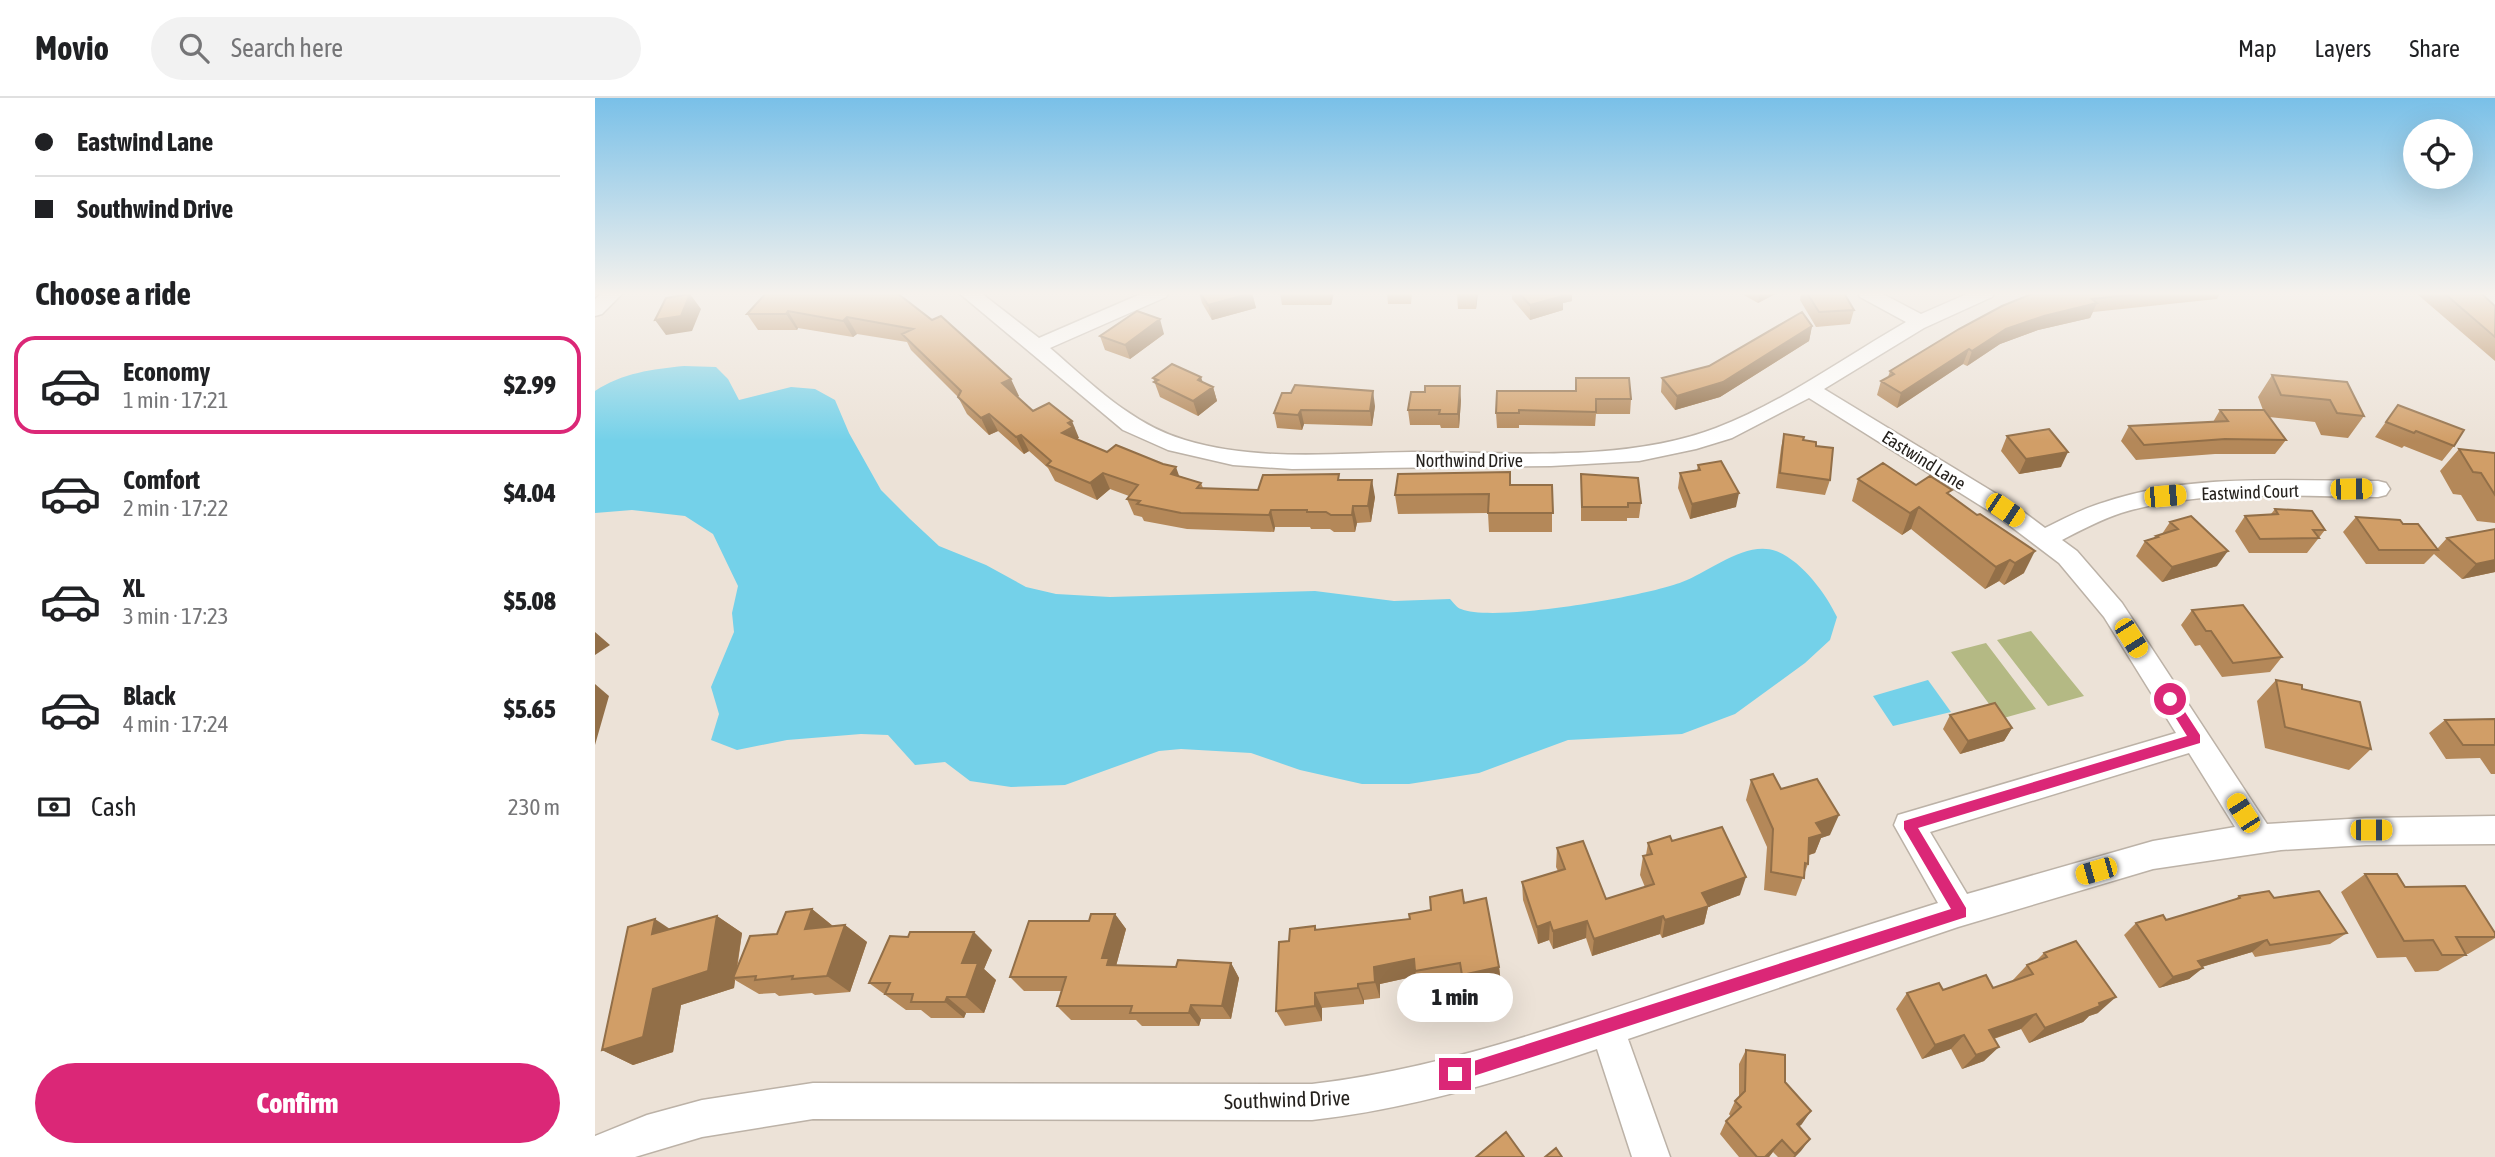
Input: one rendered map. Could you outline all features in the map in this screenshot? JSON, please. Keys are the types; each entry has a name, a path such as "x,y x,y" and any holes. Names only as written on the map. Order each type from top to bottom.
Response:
{"street":[{"name":"Northwind Drive","path":"1032,342 1111,411 1140,430 1175,445 1263,461 1578,459 1669,449 1714,437 1761,418 1886,342"},
{"path":"1036,346 1044,342"},
{"name":"Eastwind Lane","path":"1809,389 2005,510 2068,557 2102,595 2259,838"},
{"name":"Eastwind Court","path":"2045,538 2115,507 2165,496 2212,492 2378,489"},
{"path":"1961,913 1909,825 2196,739"},
{"name":"Southwind Drive","path":"595,1155 683,1123 749,1108 813,1101 1342,1099 1429,1082 2153,855 2259,838 2371,830 2495,830"},
{"path":"1607,1028 1651,1157"}],"green space":[{"path":"2031,631 2084,696 2048,706 1997,640"},
{"path":"1986,643 2036,709 2000,719 1951,652"}],"water":[{"path":"684,366 716,367 728,379 739,400 791,387 815,389 835,400 849,433 881,490 939,546 986,565 1026,587 1056,594 1110,597 1315,591 1394,601 1450,599 1461,609 1505,613 1571,606 1664,588 1693,577 1740,553 1764,549 1786,556 1804,570 1820,589 1837,617 1830,640 1805,663 1735,714 1682,734 1568,740 1479,773 1409,784 1362,784 1300,770 1251,753 1181,749 1159,751 1065,785 1011,787 970,781 945,762 915,765 888,735 861,734 787,740 737,750 711,740 719,714 711,687 734,632 732,613 738,586 713,534 685,516 632,510 595,513 595,391 627,376 649,370"},
{"path":"1928,680 1951,712 1893,726 1873,696"}],"building":[{"path":"911,342 970,342 1011,379 1002,383 1033,411 1049,403 1072,421 1068,423 1073,427 1062,433 1107,452 1116,445 1176,467 1171,474 1201,483 1197,488 1258,490 1263,475 1339,474 1338,480 1372,480 1368,506 1353,506 1352,515 1331,515 1307,510 1271,510 1269,515 1181,513 1137,504 1140,501 1127,499 1138,485 1103,473 1090,483 1047,465 1051,461 1021,435 1016,437 989,414 981,418 958,397 961,391"},
{"path":"1750,342 1786,342 1723,382 1677,396 1662,378 1709,366"},
{"path":"1937,342 1985,342 1972,351 1969,349 1901,393 1881,381 1894,374 1890,371"},
{"path":"1172,364 1201,377 1198,380 1213,387 1193,401 1154,382 1158,380 1153,378"},
{"path":"2272,375 2347,382 2364,416 2337,413 2330,400 2281,395"},
{"path":"1576,378 1629,378 1631,399 1596,399 1596,412 1519,410 1519,413 1496,413 1497,391 1576,391"},
{"path":"1295,385 1373,391 1370,411 1301,410 1298,415 1274,413 1282,393 1291,393"},
{"path":"1425,386 1460,386 1458,414 1439,414 1440,410 1408,410 1411,392 1425,392"},
{"path":"2398,405 2464,430 2454,446 2386,422"},
{"path":"2220,410 2264,410 2286,440 2225,439 2144,445 2129,426 2228,421"},
{"path":"2049,429 2068,452 2026,459 2007,436"},
{"path":"1784,434 1804,437 1803,440 1816,442 1816,446 1833,448 1830,480 1780,473"},
{"path":"2459,449 2495,453 2495,495 2481,473 2473,472"},
{"path":"1721,461 1739,493 1692,504 1680,473 1700,470 1698,465"},
{"path":"1883,463 1916,485 1930,476 1952,490 1947,493 1977,515 1980,514 2035,551 2015,563 2010,560 1996,567 1919,507 1910,513 1858,479"},
{"path":"1510,472 1510,485 1552,485 1553,513 1488,513 1489,494 1395,495 1398,474"},
{"path":"1581,474 1638,478 1641,503 1628,503 1628,507 1582,507"},
{"path":"2275,509 2312,511 2325,530 2313,530 2319,538 2260,539 2245,516 2278,514"},
{"path":"2191,516 2228,551 2172,567 2145,541 2178,529 2170,522"},
{"path":"2356,517 2418,524 2438,550 2379,550"},
{"path":"2495,529 2495,560 2476,564 2447,538"},
{"path":"2243,605 2282,657 2233,663 2211,631 2206,631 2192,610"},
{"path":"2276,680 2302,685 2302,689 2360,702 2371,749 2285,727"},
{"path":"1995,703 2012,728 1968,741 1950,715"},
{"path":"2495,719 2495,745 2463,745 2445,720"},
{"path":"1773,774 1781,789 1817,779 1839,815 1816,823 1823,834 1809,838 1808,864 1805,863 1804,878 1771,872 1773,829 1751,780"},
{"path":"1722,827 1746,877 1702,893 1709,906 1665,920 1663,916 1594,939 1587,921 1553,931 1550,922 1537,927 1522,882 1565,869 1557,848 1583,841 1606,899 1654,884 1643,856 1652,854 1648,843 1670,836 1672,841"},
{"path":"2365,874 2397,874 2405,887 2465,886 2495,937 2456,937 2466,955 2442,955 2433,940 2404,941"},
{"path":"1462,890 1464,903 1486,898 1499,967 1462,975 1460,963 1415,971 1414,959 1374,967 1375,982 1358,984 1358,988 1315,993 1315,1006 1276,1011 1279,942 1289,941 1290,929 1315,926 1315,930 1410,919 1409,914 1431,910 1430,897"},
{"path":"2269,891 2274,898 2319,891 2347,933 2270,945 2267,940 2198,961 2203,968 2173,977 2136,923 2163,915 2166,920 2240,898 2239,896"},
{"path":"812,909 805,929 845,925 827,976 755,980 756,976 733,978 750,936 777,934 786,912"},
{"path":"1091,914 1115,914 1102,958 1109,958 1107,965 1176,967 1178,960 1231,963 1222,1006 1191,1005 1189,1013 1130,1013 1132,1006 1057,1006 1066,977 1010,977 1029,921 1089,921"},
{"path":"717,916 708,971 653,989 643,1037 602,1050 628,927 655,919 652,934"},
{"path":"910,932 974,932 962,963 978,963 966,997 947,997 945,1002 911,1002 913,994 885,994 890,983 869,983 890,936 908,937"},
{"path":"2076,941 2116,997 2045,1028 2036,1014 1989,1030 1999,1047 1976,1055 1964,1035 1935,1045 1907,993 1939,983 1943,990 1986,975 1993,988 2033,974 2027,965 2047,957 2044,953"},
{"path":"1746,1050 1785,1055 1785,1082 1811,1111 1797,1124 1810,1139 1795,1154 1782,1140 1765,1157 1757,1157 1726,1121 1741,1107 1735,1101 1745,1091"},
{"path":"1506,1132 1524,1157 1476,1157"},
{"path":"1556,1148 1562,1157 1545,1157"}],"route":[{"path":"1455,1074 1607,1028 1837,951 1961,913 1909,825 2196,739 2170,699"}]}
